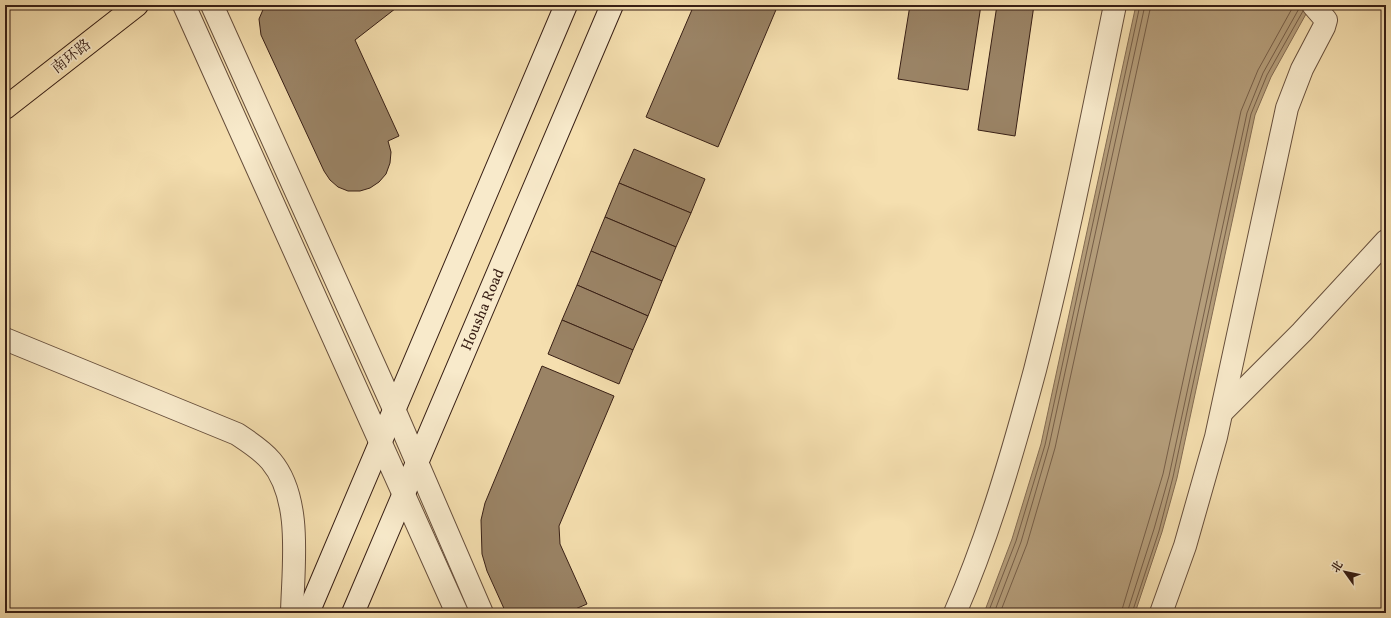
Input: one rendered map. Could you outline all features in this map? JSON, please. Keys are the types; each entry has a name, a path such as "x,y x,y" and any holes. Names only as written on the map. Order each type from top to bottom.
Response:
{"main road":[{"name":"南环路","path":"5,108 137,5"}],"street":[{"path":"184,5 457,613"},
{"path":"212,5 394,410 482,613"},
{"path":"308,613 566,5"},
{"name":"Housha Road","path":"353,613 416,462 612,5"},
{"path":"955,613 990,522 1018,433 1049,316 1115,5"},
{"path":"1161,613 1185,546 1216,437 1287,108 1302,69 1324,27 1326,20 1316,9"},
{"path":"1222,412 1302,332 1386,241"},
{"path":"5,339 237,434 266,456 281,477 290,499 293,523 292,613"}],"water":[{"path":"1136,5 1311,5 1271,77 1255,115 1177,478 1162,532 1135,613 984,613 1012,539 1041,444"}],"building":[{"path":"265,5 400,5 355,40 399,136 388,141 391,152 390,163 386,174 379,182 370,188 360,191 348,191 338,187 330,180 324,171 261,35 259,19"},
{"path":"694,5 778,5 718,147 646,117"},
{"path":"910,5 981,5 968,90 898,79"},
{"path":"997,5 1034,5 1015,136 978,130"},
{"path":"634,149 705,179 691,213 619,183"},
{"path":"619,183 691,213 676,247 605,217"},
{"path":"605,217 676,247 662,281 591,251"},
{"path":"591,251 662,281 648,316 577,285"},
{"path":"577,285 648,316 633,350 562,320"},
{"path":"562,320 633,350 619,384 548,354"},
{"path":"542,366 614,396 559,526 560,544 587,604 566,613 506,613 487,571 482,554 481,520 485,503"}]}
